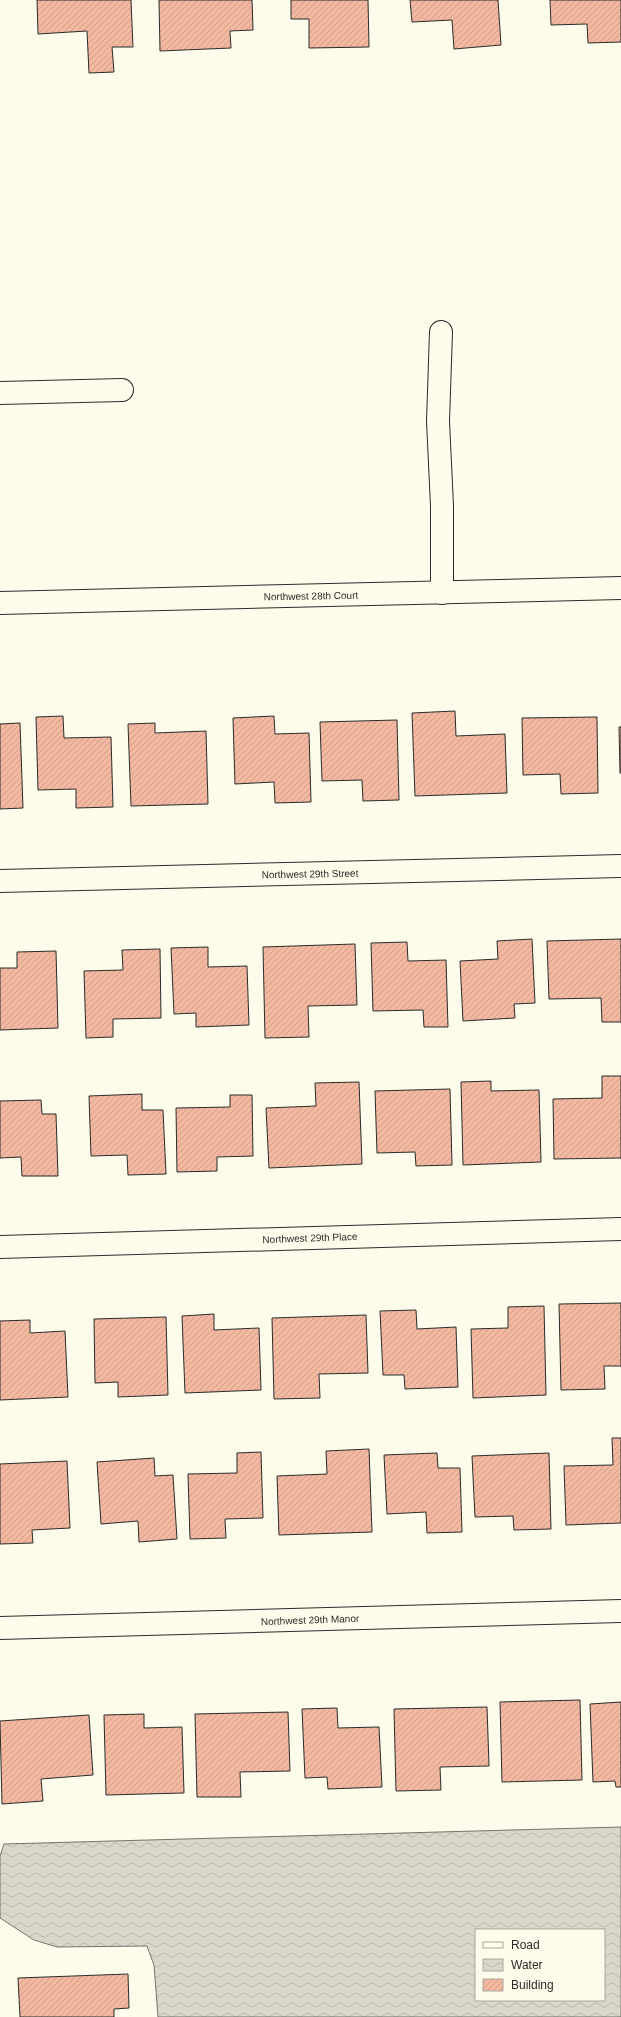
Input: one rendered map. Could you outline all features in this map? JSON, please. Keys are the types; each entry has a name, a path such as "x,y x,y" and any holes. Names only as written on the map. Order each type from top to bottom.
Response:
{"street":[{"path":"441,332 438,421 442,506 442,593"},
{"path":"0,393 122,390"},
{"name":"Northwest 28th Court","path":"0,603 621,588"},
{"name":"Northwest 29th Street","path":"0,881 621,866"},
{"name":"Northwest 29th Place","path":"0,1247 621,1229"},
{"name":"Northwest 29th Manor","path":"0,1628 621,1611"}],"water":[{"path":"621,1827 621,2017 158,2017 154,1965 147,1946 57,1947 34,1940 0,1918 0,1856 4,1844"}],"building":[{"path":"37,0 131,0 133,47 112,47 114,72 89,73 87,31 38,34"},
{"path":"159,0 252,0 253,30 230,31 231,48 160,51"},
{"path":"291,0 368,0 369,47 309,48 309,19 291,19"},
{"path":"410,0 498,0 501,45 454,49 452,20 412,22"},
{"path":"550,0 621,0 621,42 588,43 587,24 551,25"},
{"path":"455,711 456,736 505,734 507,793 415,796 412,713"},
{"path":"63,716 64,738 111,737 113,807 76,808 76,789 38,790 36,717"},
{"path":"274,716 275,734 309,733 311,802 275,803 274,782 235,784 233,718"},
{"path":"597,717 598,793 561,794 560,774 523,775 522,718"},
{"path":"397,720 399,800 363,801 362,780 322,781 320,722"},
{"path":"20,723 23,808 0,809 0,724"},
{"path":"155,723 155,733 206,731 208,804 131,806 128,724"},
{"path":"619,727 621,727 621,773 620,773"},
{"path":"532,939 535,1003 514,1004 515,1018 463,1021 460,961 498,959 497,941"},
{"path":"621,939 621,1022 602,1022 601,998 549,999 547,941"},
{"path":"407,942 408,961 446,960 448,1027 424,1027 423,1010 373,1011 371,943"},
{"path":"355,944 357,1005 308,1006 309,1037 265,1038 263,947"},
{"path":"208,947 208,967 247,966 249,1025 196,1027 196,1013 174,1014 171,948"},
{"path":"160,949 161,1018 113,1019 113,1037 86,1038 84,971 123,970 122,950"},
{"path":"56,951 58,1028 0,1030 0,968 17,968 17,952"},
{"path":"602,1076 621,1076 621,1158 554,1159 553,1099 602,1098"},
{"path":"491,1081 491,1091 539,1090 541,1162 463,1165 461,1082"},
{"path":"359,1082 362,1164 269,1168 266,1108 316,1106 315,1083"},
{"path":"450,1089 452,1165 416,1166 415,1152 377,1153 375,1091"},
{"path":"142,1094 142,1110 163,1110 166,1174 128,1175 127,1155 91,1156 89,1096"},
{"path":"230,1095 252,1095 253,1156 217,1157 217,1171 177,1172 176,1108 230,1107"},
{"path":"41,1100 42,1114 56,1114 58,1176 22,1176 21,1157 0,1158 0,1101"},
{"path":"621,1303 621,1366 604,1366 605,1389 561,1390 559,1304"},
{"path":"544,1306 546,1395 473,1398 471,1329 508,1328 508,1307"},
{"path":"416,1310 417,1329 456,1327 458,1387 405,1389 404,1375 383,1375 380,1311"},
{"path":"214,1314 214,1330 259,1328 261,1390 185,1393 182,1316"},
{"path":"366,1315 368,1373 319,1374 320,1398 274,1399 272,1318"},
{"path":"166,1317 168,1395 118,1397 118,1382 95,1383 94,1319"},
{"path":"30,1320 30,1333 65,1331 68,1397 0,1400 0,1321"},
{"path":"612,1438 621,1438 621,1523 566,1525 564,1466 613,1465"},
{"path":"369,1449 372,1532 279,1535 277,1476 327,1474 326,1451"},
{"path":"261,1452 263,1518 225,1519 226,1538 190,1539 188,1474 237,1473 237,1453"},
{"path":"437,1453 438,1468 460,1468 462,1532 427,1533 426,1512 387,1514 384,1455"},
{"path":"549,1453 551,1529 514,1530 513,1516 475,1517 472,1456"},
{"path":"154,1458 155,1476 173,1475 177,1539 139,1542 138,1521 101,1524 97,1462"},
{"path":"67,1461 70,1528 32,1530 33,1543 0,1544 0,1464"},
{"path":"580,1700 582,1780 502,1782 500,1702"},
{"path":"621,1702 621,1787 616,1787 615,1781 593,1782 590,1704"},
{"path":"487,1707 489,1766 440,1767 441,1790 396,1791 394,1709"},
{"path":"337,1708 338,1728 379,1727 382,1787 328,1789 327,1777 305,1778 302,1709"},
{"path":"288,1712 290,1771 240,1772 241,1797 197,1797 195,1714"},
{"path":"144,1714 144,1728 182,1727 184,1793 106,1795 104,1715"},
{"path":"89,1715 93,1775 41,1779 43,1801 2,1804 0,1721"},
{"path":"128,1974 129,2008 114,2009 114,2017 20,2017 18,1978"}]}
